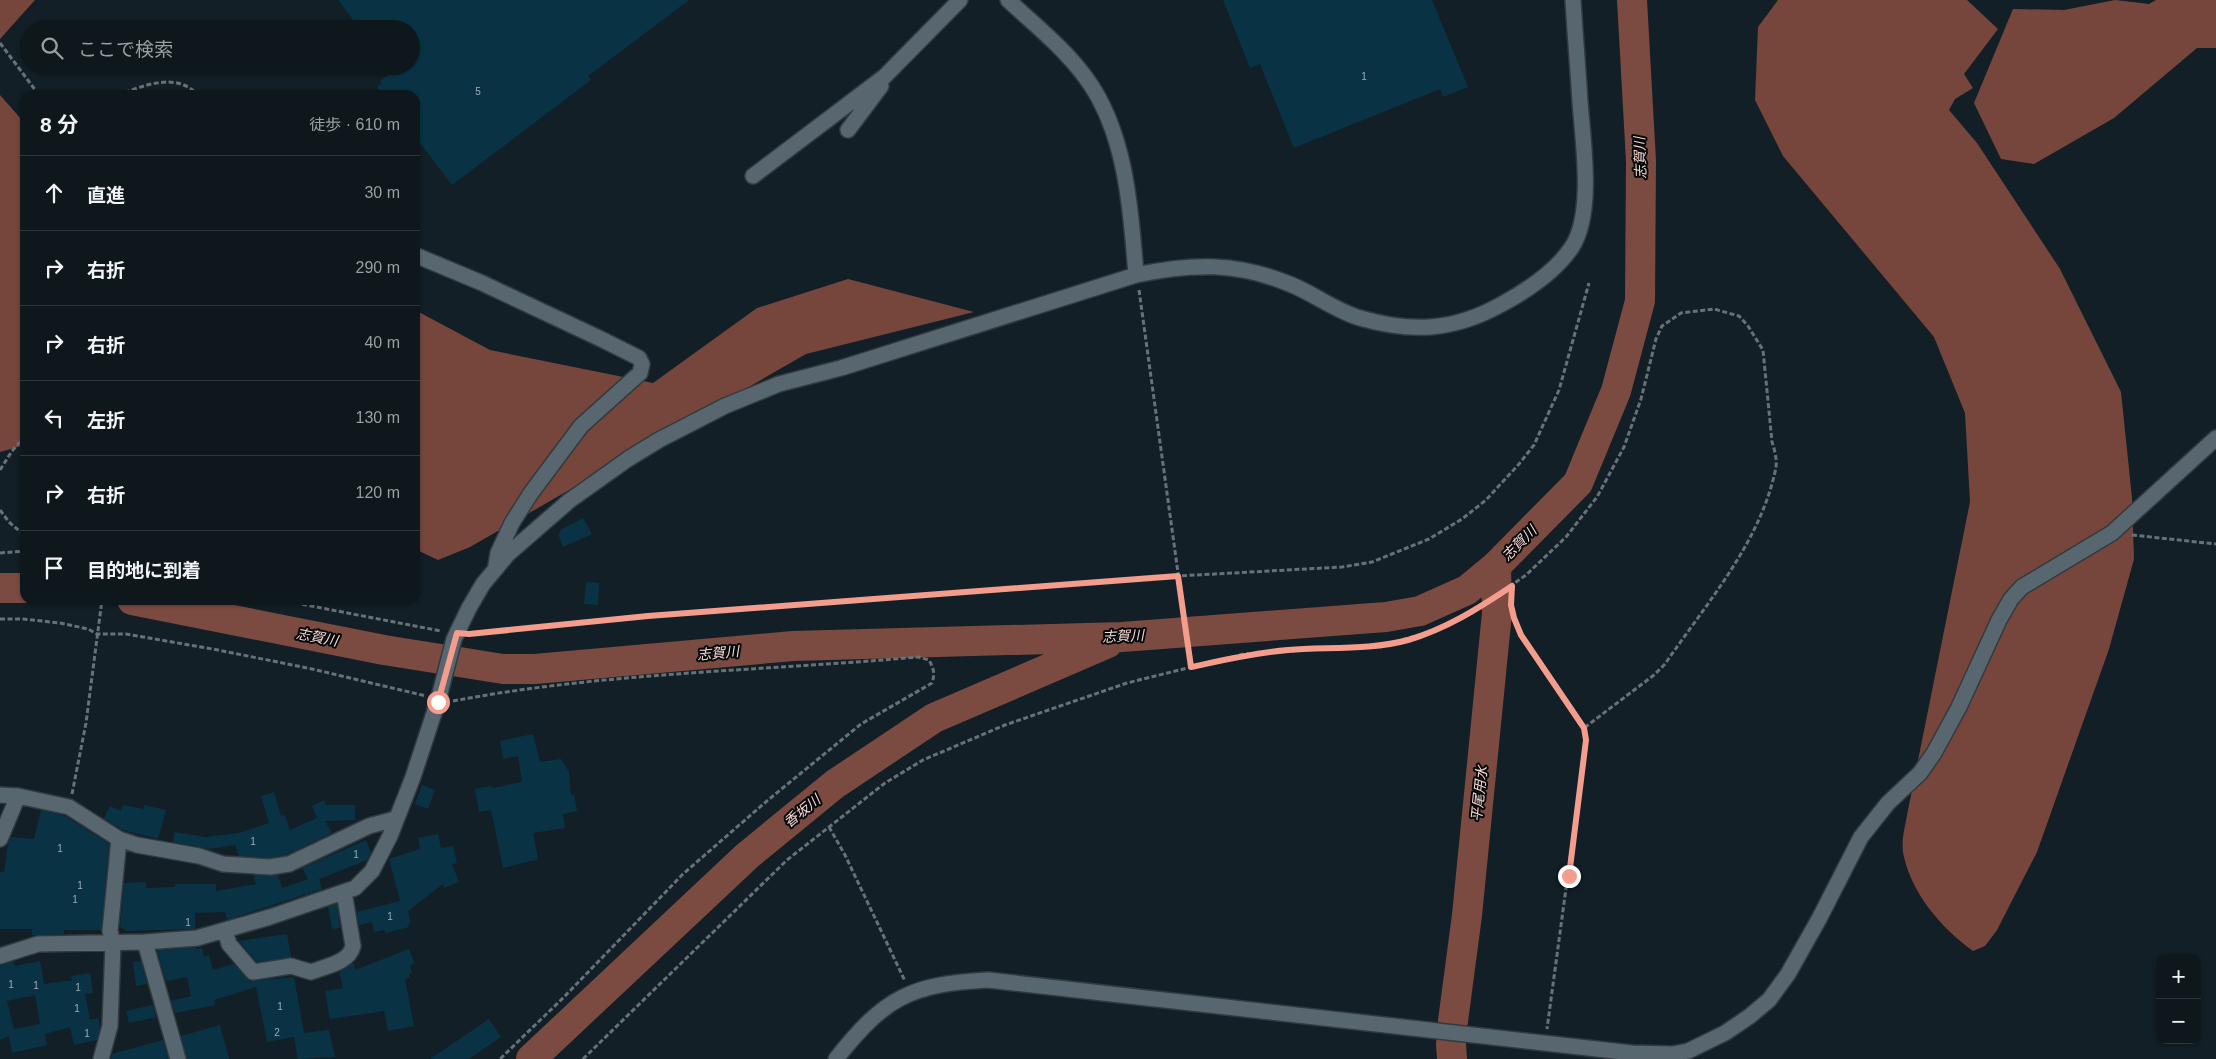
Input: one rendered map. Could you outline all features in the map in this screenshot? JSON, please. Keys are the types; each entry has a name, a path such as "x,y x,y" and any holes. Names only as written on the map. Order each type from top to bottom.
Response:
{"street":[{"path":"753,176 884,77 960,0"},
{"path":"1008,0 1058,46 1072,62 1091,86 1108,119 1124,176 1133,228 1136,275"},
{"path":"0,956 38,944 145,942 197,938 355,888 372,871 383,853 413,777 439,697 456,636 474,600 496,568 508,554 545,521 628,459 725,406 780,384 840,368 1136,275 1174,267 1237,268 1291,284 1357,317 1402,327 1450,326 1476,317 1517,296 1543,276 1572,248 1581,221 1585,173 1573,0"},
{"path":"848,130 879,90 884,77"},
{"path":"420,257 482,283 592,335 638,358 642,364 640,373 581,426 531,493 512,523 498,553 496,568"},
{"path":"836,1059 877,1014 911,992 965,981 1011,981 1632,1053 1672,1054 1688,1052 1725,1033 1750,1016 1769,1000 1788,974 1820,919 1861,837 1888,802 1920,773 1934,752 1959,707 2010,599 2022,587 2112,533 2216,438"},
{"path":"0,796 18,796 69,807 119,839 137,845 199,856 223,864 270,867 289,864 369,826 395,819"},
{"path":"0,839 18,796"},
{"path":"101,1059 110,1026 113,943 110,931 119,839"},
{"path":"225,930 229,944 253,972 291,966 311,972 345,959 351,953 353,946 344,892"},
{"path":"145,942 178,1059"}],"path":[{"path":"0,43 20,70"},
{"path":"24,75 35,90"},
{"path":"131,90 153,82 174,82 192,90"},
{"path":"1136,275 1191,667"},
{"path":"306,605 440,631 456,636 648,616 1178,576 1342,567 1372,562 1429,539 1462,519 1502,484 1534,445 1559,390 1589,283"},
{"path":"583,1059 787,860 885,783 923,760 1004,725 1127,683 1244,654 1385,645 1432,631 1475,611 1526,575 1566,537 1597,497 1624,447 1640,399 1656,339 1662,326 1681,313 1714,309 1739,316 1748,326 1763,350 1772,442 1776,454 1776,471 1768,501 1742,552 1666,664 1584,728"},
{"path":"0,470 20,442"},
{"path":"0,510 9,522 20,532"},
{"path":"2121,525 2127,533 2136,537 2216,544"},
{"path":"0,552 20,551"},
{"path":"1512,586 1511,605 1521,635 1584,728 1586,740 1548,1028 1549,1043"},
{"path":"69,807 86,723 101,605"},
{"path":"0,619 23,619 60,623 88,628 97,634 126,634 218,650 439,697 614,678 918,657 929,660 934,668 932,683 861,724 768,800 683,874 564,997 500,1059"},
{"path":"829,828 845,855 911,992"}],"shaded area":[{"path":"0,0 35,0 0,39"},
{"path":"1778,0 1967,0 1998,29 1964,74 1973,88 1955,99 1949,110 1977,143 2060,269 2121,392 2132,498 2134,559 2109,649 2037,852 1997,930 1985,946 1973,951 1961,942 1929,908 1912,881 1903,852 1903,836 1970,502 1965,413 1934,337 1783,156 1755,100 1758,27"},
{"path":"2115,0 2149,4 2156,0 2216,0 2216,48 2197,48 2114,118 2034,164 2001,159 1974,103 2013,9 2064,10"},
{"path":"0,95 20,118 20,446 0,452"},
{"path":"848,279 974,312 806,354 470,547 438,560 420,551 420,313 490,350 653,383 757,308"}],"building":[{"path":"338,0 689,0 588,76 591,80 452,185 420,143 420,90 379,90 377,87 382,83 380,81 389,75 420,75 420,20 353,20"},
{"path":"1223,0 1432,0 1468,87 1443,97 1440,89 1294,148 1260,64 1250,68"},
{"path":"583,518 592,534 563,547 558,534 561,532 560,530"},
{"path":"586,582 599,583 598,605 584,604"},
{"path":"533,734 540,762 561,759 569,772 571,795 574,794 577,811 563,814 565,828 533,833 538,859 503,868 491,810 479,812 475,789 491,786 492,788 522,782 518,756 503,759 500,741"},
{"path":"422,785 435,790 428,809 415,804"},
{"path":"274,792 281,816 285,815 290,830 317,818 312,806 324,800 326,805 355,805 355,820 325,821 332,833 286,855 270,858 239,856 235,845 209,849 173,842 174,832 206,837 239,833 269,823 261,796"},
{"path":"123,805 144,809 144,805 166,810 158,839 123,830 104,818 110,806 121,811"},
{"path":"41,810 65,816 109,844 101,930 64,930 64,934 32,935 32,929 0,929 0,872 4,872 8,844 11,837 34,839"},
{"path":"438,834 441,848 453,846 457,863 452,864 459,882 444,888 443,884 408,911 411,923 408,924 409,927 385,933 385,930 374,932 372,922 359,925 357,912 400,901 389,859 420,849 418,838"},
{"path":"366,840 371,853 367,860 319,879 322,889 227,920 225,912 195,913 195,929 127,931 120,927 124,883 146,882 146,888 175,887 175,884 216,884 216,891 256,884 253,875 278,875 282,888 308,879 302,868"},
{"path":"337,904 340,928 332,929 328,907"},
{"path":"287,934 291,957 257,962 239,941"},
{"path":"196,947 196,949 202,948 204,957 209,955 213,970 234,964 250,981 294,977 304,1033 329,1030 335,1057 298,1059 294,1037 267,1042 256,987 214,1000 215,1005 175,1013 171,1001 191,996 187,977 166,981 157,950"},
{"path":"409,949 414,963 410,966 412,973 409,974 410,977 405,979 414,1026 388,1031 384,1011 330,1019 325,991 343,988 339,972 354,963 355,970"},
{"path":"14,961 15,966 40,961 44,984 72,980 71,976 90,973 93,993 85,994 90,1020 98,1018 100,1026 97,1040 74,1045 70,1027 45,1034 47,1045 12,1053 9,1036 0,1040 0,965","holes":["35,995 40,1024 14,1029 7,1001"]},
{"path":"141,961 147,984 136,986 133,962"},
{"path":"153,1005 156,1017 129,1023 126,1011"},
{"path":"489,1019 501,1037 469,1059 430,1059"},
{"path":"220,1025 229,1059 187,1059 181,1036"},
{"path":"163,1040 168,1059 111,1059 112,1054"}],"waterway":[{"name":"志賀川","path":"157,605 384,650 503,669 535,669 793,646 1122,637 1386,617 1420,611 1467,590 1496,566 1578,483 1616,391 1640,301 1641,161 1632,0"},
{"name":"平尾用水","path":"1453,1021 1467,915 1497,613 1496,566"},
{"name":"志賀川","path":"0,588 20,588"},
{"name":"香坂川","path":"531,1059 747,856 835,784 934,718 1108,643"},
{"name":"平尾用水","path":"1451,1044 1452,1059"}],"route":[{"path":"438,702 457,633 469,634 557,624 912,595 1178,576 1191,667 1244,654 1385,645 1409,640 1454,622 1475,611 1512,586 1511,605 1521,635 1584,728 1586,740 1569,876"}]}
